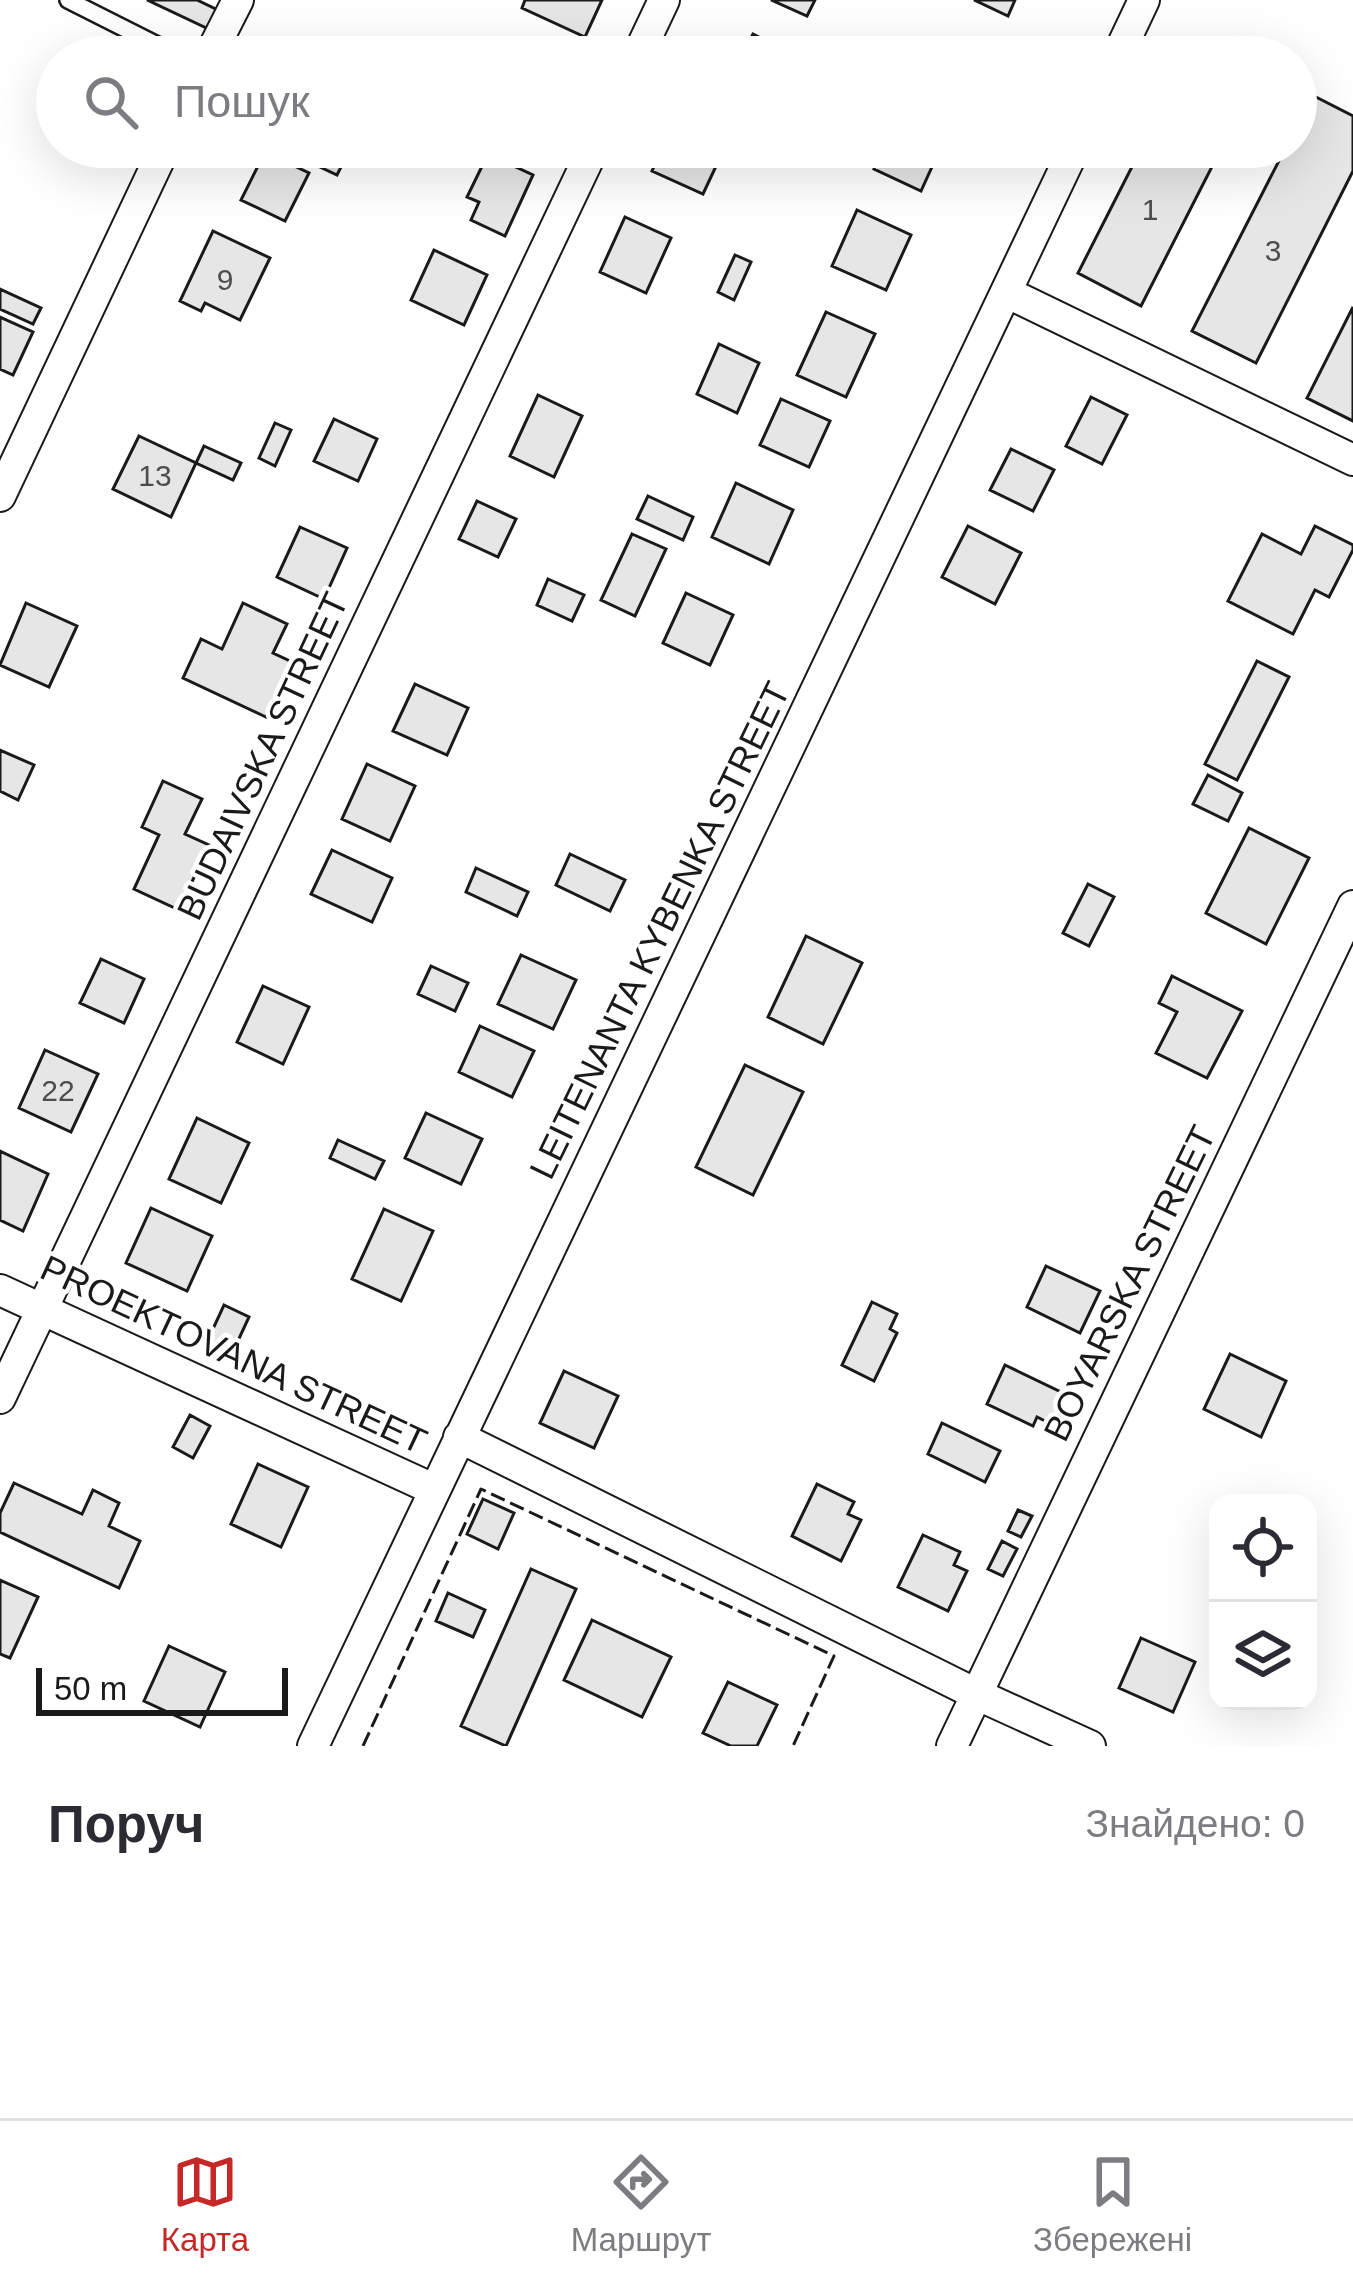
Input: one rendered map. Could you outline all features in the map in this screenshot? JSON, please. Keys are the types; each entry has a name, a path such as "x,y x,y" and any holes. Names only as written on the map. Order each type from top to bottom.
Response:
{"street":[{"path":"219,36 238,0"},
{"path":"647,36 664,0"},
{"path":"1127,36 1144,0"},
{"path":"4,476 155,168"},
{"name":"BUDAIVSKA STREET","path":"0,1398 584,168"},
{"name":"LEITENANTA KYBENKA STREET","path":"313,1746 1066,168"},
{"path":"1008,292 1353,460"},
{"name":"BOYARSKA STREET","path":"952,1746 1353,906"},
{"name":"PROEKTOVANA STREET","path":"0,1289 435,1490"},
{"path":"459,1438 1090,1746"}],"lane":[{"path":"68,0 139,36"}],"building":[{"path":"147,0 197,0 226,14 217,33"},
{"path":"525,0 602,0 585,36 522,8"},
{"path":"771,0 815,0 807,16"},
{"path":"974,0 1015,0 1008,16"},
{"path":"1317,98 1353,116 1353,171 1256,363 1192,331 1275,168 1317,168"},
{"path":"257,168 299,168 309,173 285,221 241,200"},
{"path":"481,168 518,168 533,175 505,236 471,220 479,202 467,197"},
{"path":"653,168 715,168 703,194"},
{"path":"874,168 931,168 921,191"},
{"path":"1131,168 1211,168 1141,306 1078,273"},
{"path":"857,210 911,235 886,290 832,266"},
{"path":"625,217 671,238 646,293 600,272"},
{"path":"213,231 270,258 240,320 205,303 201,311 180,301"},
{"path":"434,250 487,275 464,325 411,300"},
{"path":"735,255 751,262 734,300 718,292"},
{"path":"0,289 41,308 33,324 0,309"},
{"path":"1353,307 1353,421 1307,398"},
{"path":"826,312 875,334 846,397 797,375"},
{"path":"0,317 33,332 13,375 0,369"},
{"path":"719,344 759,363 737,413 697,394"},
{"path":"538,395 582,416 554,477 510,456"},
{"path":"1091,397 1127,415 1102,464 1066,446"},
{"path":"781,399 830,421 809,467 760,445"},
{"path":"334,419 377,439 358,481 314,461"},
{"path":"275,423 291,430 275,466 259,458"},
{"path":"139,436 196,463 171,517 113,489"},
{"path":"204,446 241,463 233,480 196,463"},
{"path":"1011,449 1054,470 1033,511 990,490"},
{"path":"736,483 793,510 769,564 712,537"},
{"path":"648,496 693,517 683,540 637,519"},
{"path":"477,501 516,519 498,557 459,539"},
{"path":"968,526 1021,553 995,604 942,577"},
{"path":"1315,526 1353,545 1353,550 1329,597 1315,590 1293,634 1228,601 1262,534 1301,554"},
{"path":"300,527 347,548 324,599 277,577"},
{"path":"632,534 666,549 635,616 601,600"},
{"path":"548,579 584,595 572,621 537,605"},
{"path":"686,593 733,615 710,665 663,643"},
{"path":"26,603 77,626 49,687 0,665"},
{"path":"243,603 287,624 273,653 292,662 266,717 183,678 201,639 222,649"},
{"path":"1257,661 1289,677 1237,780 1205,764"},
{"path":"415,684 468,708 447,755 393,731"},
{"path":"0,750 34,765 18,800 0,791"},
{"path":"367,764 415,786 390,841 342,819"},
{"path":"1208,775 1242,793 1228,821 1193,804"},
{"path":"163,781 202,799 185,834 209,845 179,910 134,889 159,835 142,827"},
{"path":"1249,828 1309,858 1266,944 1206,913"},
{"path":"332,850 392,878 372,922 311,894"},
{"path":"570,854 625,880 610,911 556,885"},
{"path":"476,868 528,892 517,916 466,892"},
{"path":"1088,884 1114,897 1089,946 1063,933"},
{"path":"806,936 862,963 823,1044 768,1017"},
{"path":"521,955 576,980 553,1029 498,1004"},
{"path":"101,959 144,979 124,1023 80,1003"},
{"path":"431,966 468,983 455,1011 418,994"},
{"path":"1172,976 1242,1011 1207,1078 1156,1053 1177,1012 1159,1003"},
{"path":"263,986 309,1007 283,1064 237,1042"},
{"path":"480,1026 534,1051 512,1097 459,1072"},
{"path":"45,1050 98,1074 71,1132 19,1108"},
{"path":"745,1065 803,1092 753,1195 696,1167"},
{"path":"426,1113 482,1139 461,1184 405,1158"},
{"path":"197,1118 249,1143 221,1203 169,1179"},
{"path":"338,1140 384,1161 375,1179 330,1158"},
{"path":"0,1151 48,1174 23,1231 0,1220"},
{"path":"151,1208 212,1236 187,1291 126,1263"},
{"path":"384,1209 433,1231 401,1301 352,1279"},
{"path":"1046,1266 1100,1291 1080,1333 1027,1307"},
{"path":"872,1302 897,1314 890,1329 897,1333 874,1381 842,1365"},
{"path":"224,1305 249,1317 231,1356 206,1344"},
{"path":"1230,1354 1286,1381 1261,1437 1204,1409"},
{"path":"1005,1365 1065,1394 1051,1424 1037,1417 1033,1426 987,1404"},
{"path":"564,1371 618,1396 594,1448 540,1423"},
{"path":"190,1415 210,1426 193,1458 173,1447"},
{"path":"942,1423 1000,1451 985,1482 928,1454"},
{"path":"258,1464 308,1487 281,1547 231,1524"},
{"path":"14,1483 82,1514 93,1490 119,1503 109,1526 140,1541 119,1588 0,1532 0,1513"},
{"path":"817,1484 854,1502 848,1514 861,1520 841,1561 792,1536"},
{"path":"483,1499 514,1513 498,1549 467,1534"},
{"path":"1018,1510 1032,1516 1021,1537 1008,1531"},
{"path":"923,1535 960,1552 954,1565 967,1571 948,1611 898,1587"},
{"path":"1002,1541 1017,1549 1003,1576 988,1569"},
{"path":"531,1569 576,1589 506,1746 461,1726"},
{"path":"0,1580 38,1597 10,1658 0,1654"},
{"path":"448,1593 485,1610 473,1637 436,1621"},
{"path":"592,1620 671,1657 642,1717 564,1680"},
{"path":"1141,1638 1195,1662 1173,1712 1119,1688"},
{"path":"169,1646 225,1672 200,1727 144,1701"},
{"path":"728,1682 777,1705 757,1746 731,1746 703,1733"}],"fence":[{"path":"363,1746 481,1489 834,1656 793,1746"}]}
